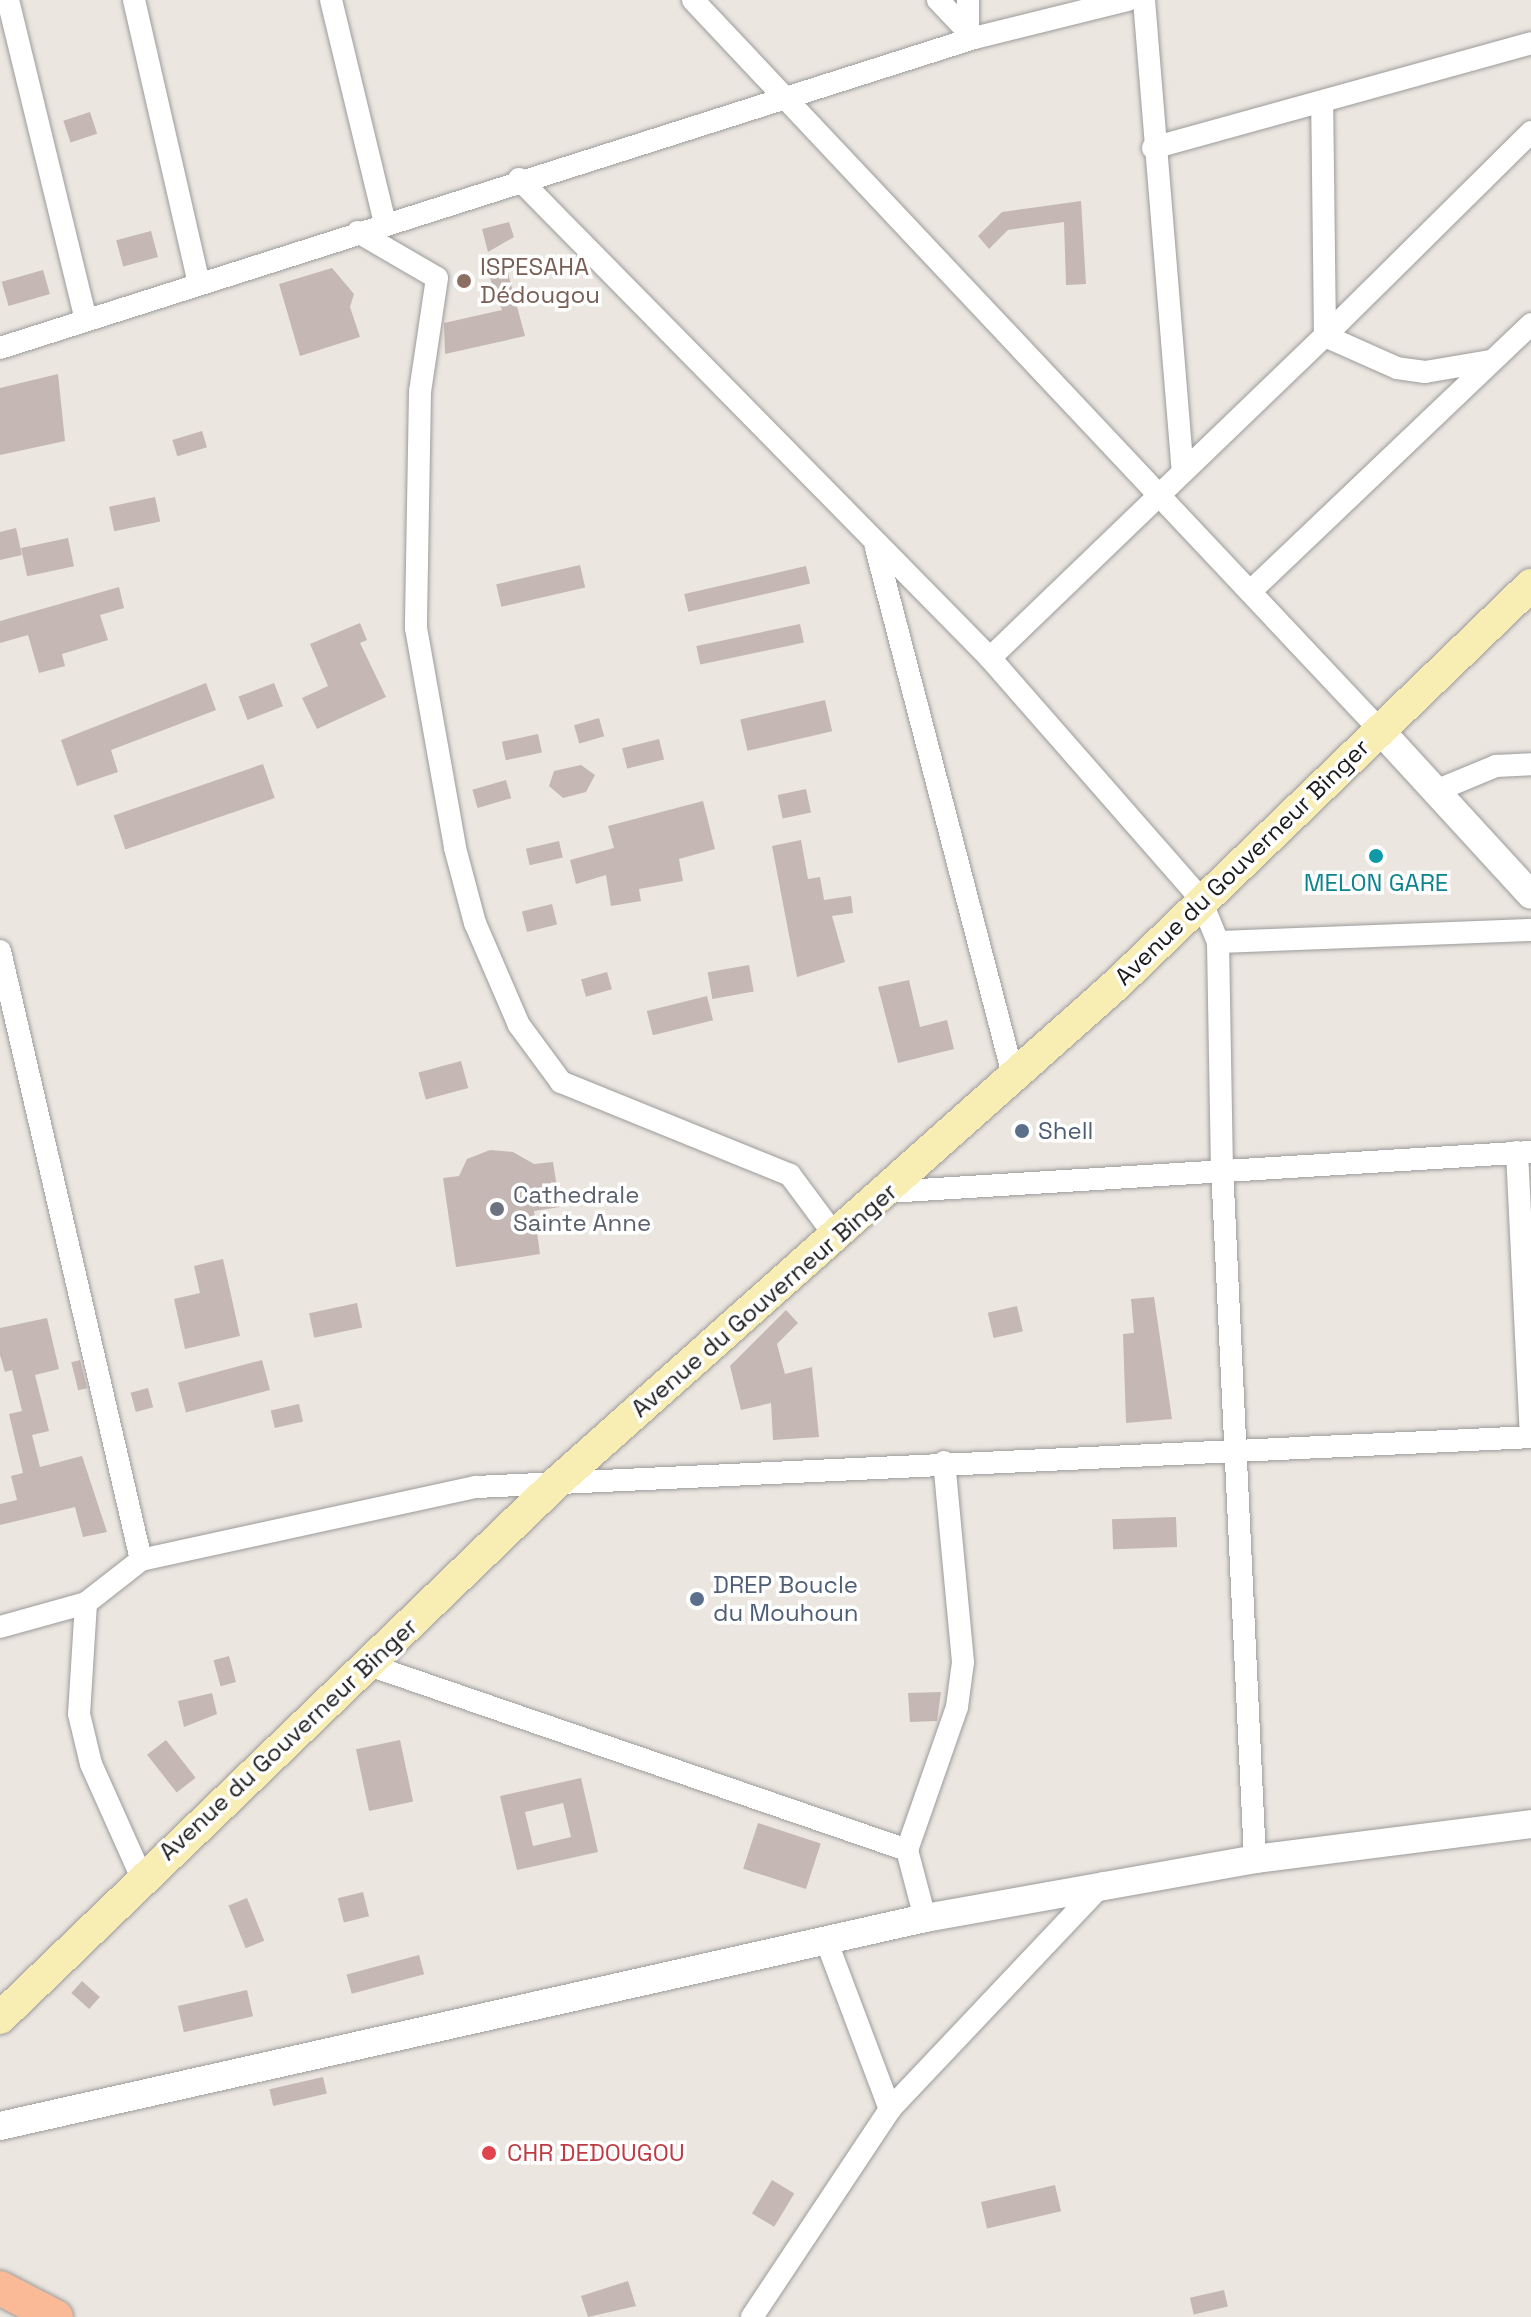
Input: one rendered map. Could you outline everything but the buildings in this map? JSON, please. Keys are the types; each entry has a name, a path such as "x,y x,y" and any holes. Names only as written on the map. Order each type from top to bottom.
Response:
{"main road":[{"name":"Avenue du Gouverneur Binger","path":"0,2018 141,1876 369,1665 554,1485 1014,1079 1531,585"},
{"path":"0,2288 56,2317"}],"street":[{"path":"8,0 86,320"},
{"path":"134,0 199,283"},
{"path":"331,0 385,223"},
{"path":"693,0 1254,588 1531,895"},
{"path":"938,0 971,34"},
{"path":"968,0 971,34"},
{"path":"0,348 971,34 1127,0"},
{"path":"1144,0 1153,148 1183,470"},
{"path":"1153,148 1322,104 1531,43"},
{"path":"1322,104 1325,336"},
{"path":"990,658 1325,336 1531,132"},
{"path":"519,179 875,547 990,658 1200,898 1218,942 1222,1167 1255,1859"},
{"path":"358,232 437,278 418,422 416,628 455,848 475,923 519,1025 561,1082 790,1175 836,1237"},
{"path":"1254,588 1531,324"},
{"path":"1325,336 1411,370 1490,361"},
{"path":"875,547 1014,1079"},
{"path":"1438,790 1496,766 1531,764"},
{"path":"1218,942 1531,930"},
{"path":"0,951 7,1014 141,1560"},
{"path":"0,1627 86,1603 141,1560 476,1487 944,1462 1531,1437 1524,1152 1222,1167 888,1192"},
{"path":"925,1918 907,1850 957,1707 963,1662 944,1462"},
{"path":"86,1603 79,1714 91,1764 141,1876"},
{"path":"369,1665 907,1850"},
{"path":"0,2126 925,1918 1104,1883 1255,1859 1531,1824"},
{"path":"752,2317 890,2109 1104,1883"},
{"path":"826,1940 890,2109"}],"place":[{"name":"ISPESAHA Dédougou","path":"464,281"},
{"name":"MELON GARE","path":"1376,856"},
{"name":"Shell","path":"1022,1131"},
{"name":"Cathedrale Sainte Anne","path":"497,1209"},
{"name":"DREP Boucle du Mouhoun","path":"697,1599"},
{"name":"CHR DEDOUGOU","path":"489,2153"}]}
